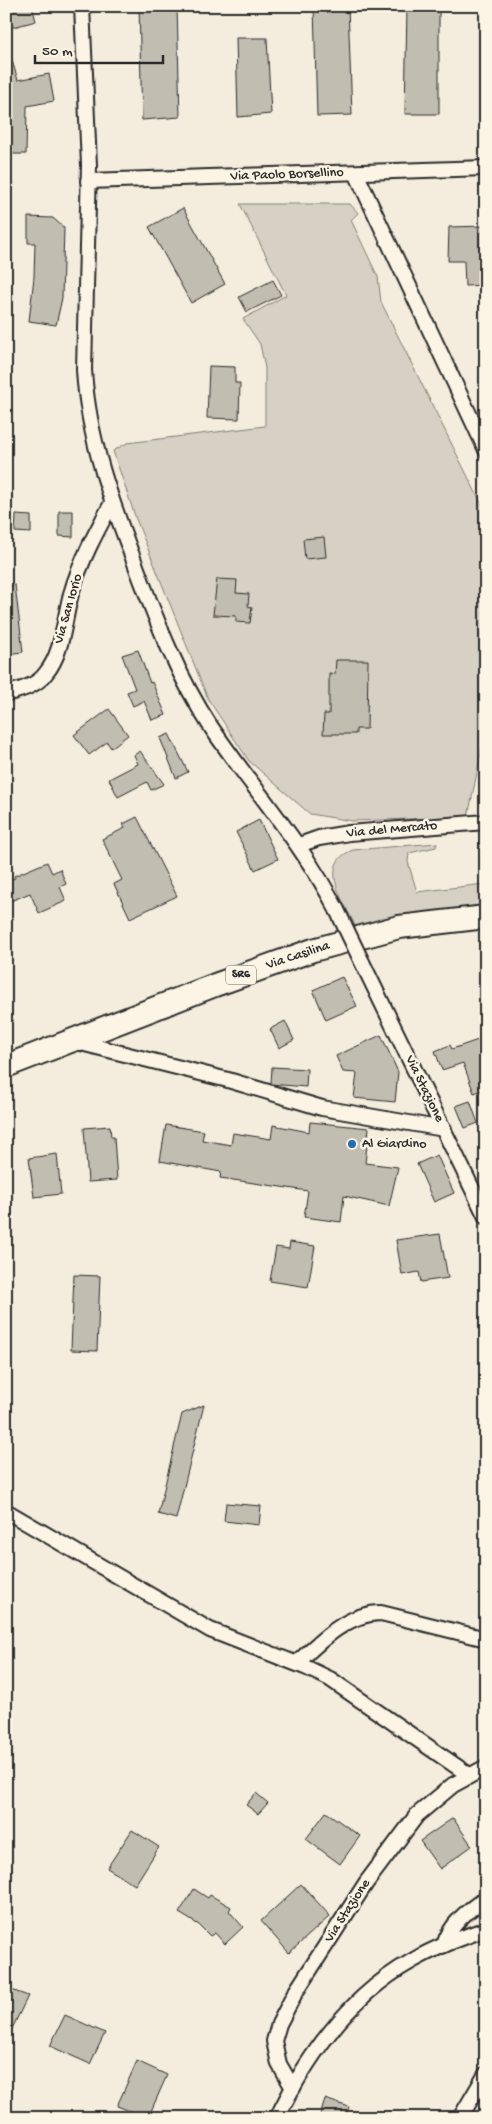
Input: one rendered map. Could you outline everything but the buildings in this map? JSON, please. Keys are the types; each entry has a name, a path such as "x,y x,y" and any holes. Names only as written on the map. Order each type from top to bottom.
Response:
{"main road":[{"name":"Via Casilina","path":"6,1066 240,976 344,941 399,928 486,917"}],"street":[{"name":"Via Stazione","path":"82,6 88,181 84,306 85,388 94,441 112,503 164,639 193,698 238,765 299,846 338,910 486,1217"},
{"name":"Via Paolo Borsellino","path":"88,181 486,168"},
{"path":"356,173 486,450"},
{"name":"Via San Iorio","path":"6,694 39,680 50,668 56,655 75,582 92,541 112,503"},
{"name":"Via del Mercato","path":"299,846 313,840 344,834 486,822"},
{"path":"72,1041 228,1080 322,1108 444,1129"},
{"path":"6,1512 210,1630 297,1663 340,1684 469,1775"},
{"path":"297,1663 331,1634 354,1619 367,1614 382,1613 486,1639"},
{"name":"Via Stazione","path":"293,2088 279,2064 274,2049 275,2032 287,2007 366,1883 417,1815 442,1793 469,1775 486,1767"},
{"path":"444,1945 449,1931 456,1922 486,1898"},
{"path":"277,2118 293,2088 324,2040 357,2003 401,1967 444,1945 486,1928"},
{"path":"460,2118 486,2074"}],"shaded area":[{"path":"240,204 350,204 358,213 351,220 378,277 381,302 481,503 486,508 486,728 468,817 352,821 310,814 249,761 208,699 136,519 113,451 127,443 265,426 265,368 260,344 243,319 286,295"},
{"path":"482,836 486,836 486,911 357,929 337,886 336,865 342,856 353,850 437,843 436,847 409,853 408,862 417,892 484,884"}],"place":[{"name":"Al Giardino","path":"352,1144"}]}
